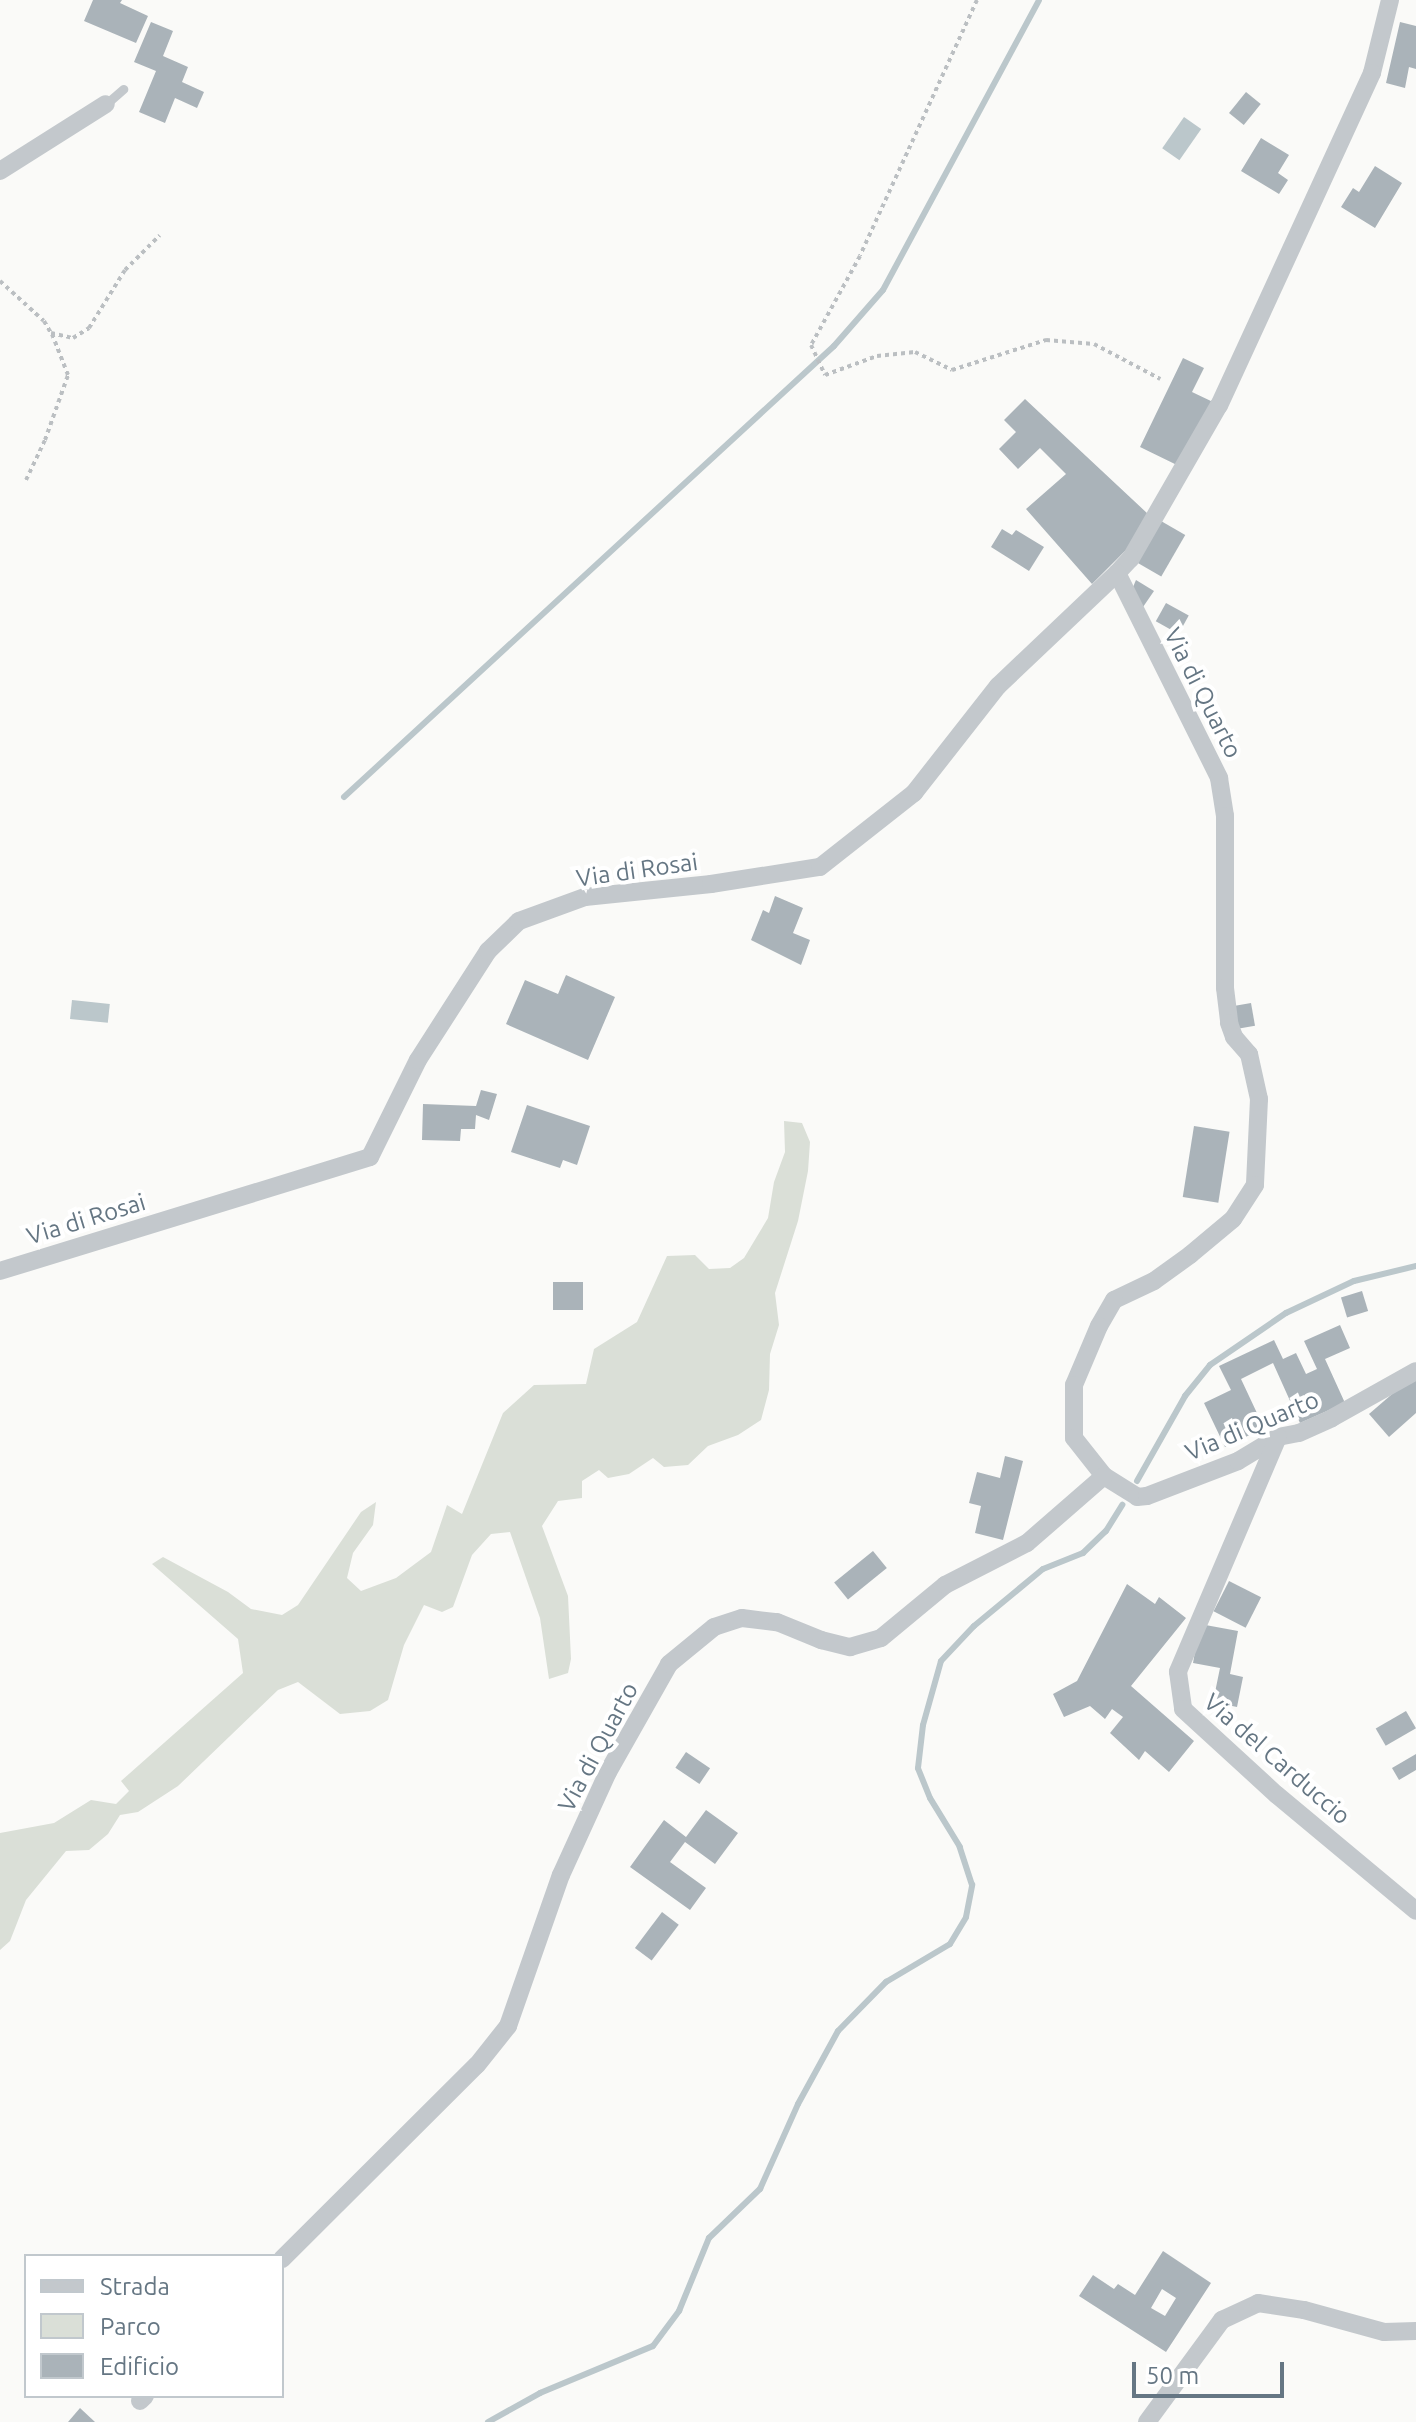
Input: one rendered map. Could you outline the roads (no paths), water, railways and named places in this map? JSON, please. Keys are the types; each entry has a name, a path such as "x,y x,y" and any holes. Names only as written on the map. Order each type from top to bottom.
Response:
{"street":[{"path":"1117,573 1131,558 1219,405 1372,73 1390,0"},
{"path":"0,171 106,104"},
{"name":"Via di Rosai","path":"0,1271 370,1157 418,1060 488,951 519,921 585,897 711,884 820,867 914,793 998,686 1117,573"},
{"name":"Via di Quarto","path":"1117,573 1219,778 1225,816 1229,1023 1234,1037 1249,1054 1259,1099 1255,1185 1233,1219 1190,1255 1154,1281 1114,1300 1080,1370 1072,1409 1074,1438 1104,1476 1137,1497 1147,1496 1238,1461 1278,1437 1299,1433 1332,1418 1416,1371"},
{"name":"Via del Carduccio","path":"1278,1437 1178,1672 1183,1709 1200,1729 1416,1911"},
{"name":"Via di Quarto","path":"284,2257 477,2065 508,2026 561,1875 608,1772 669,1664 714,1627 742,1618 777,1622 821,1640 850,1647 881,1638 945,1585 1027,1543 1104,1476"},
{"path":"1147,2422 1222,2320 1258,2303 1304,2310 1384,2332 1416,2333 1416,2347"}],"lane":[{"path":"106,104 123,89"}],"waterway":[{"path":"344,797 834,346 883,290 1039,0"},
{"path":"1137,1481 1185,1396 1210,1365 1286,1313 1354,1281 1416,1266"},
{"path":"488,2422 540,2393 653,2346 679,2311 709,2238 760,2189 798,2104 838,2031 886,1982 950,1944 966,1917 972,1885 960,1847 930,1798 918,1768 923,1725 941,1661 974,1626 1043,1569 1083,1553 1106,1531 1122,1505"}]}
